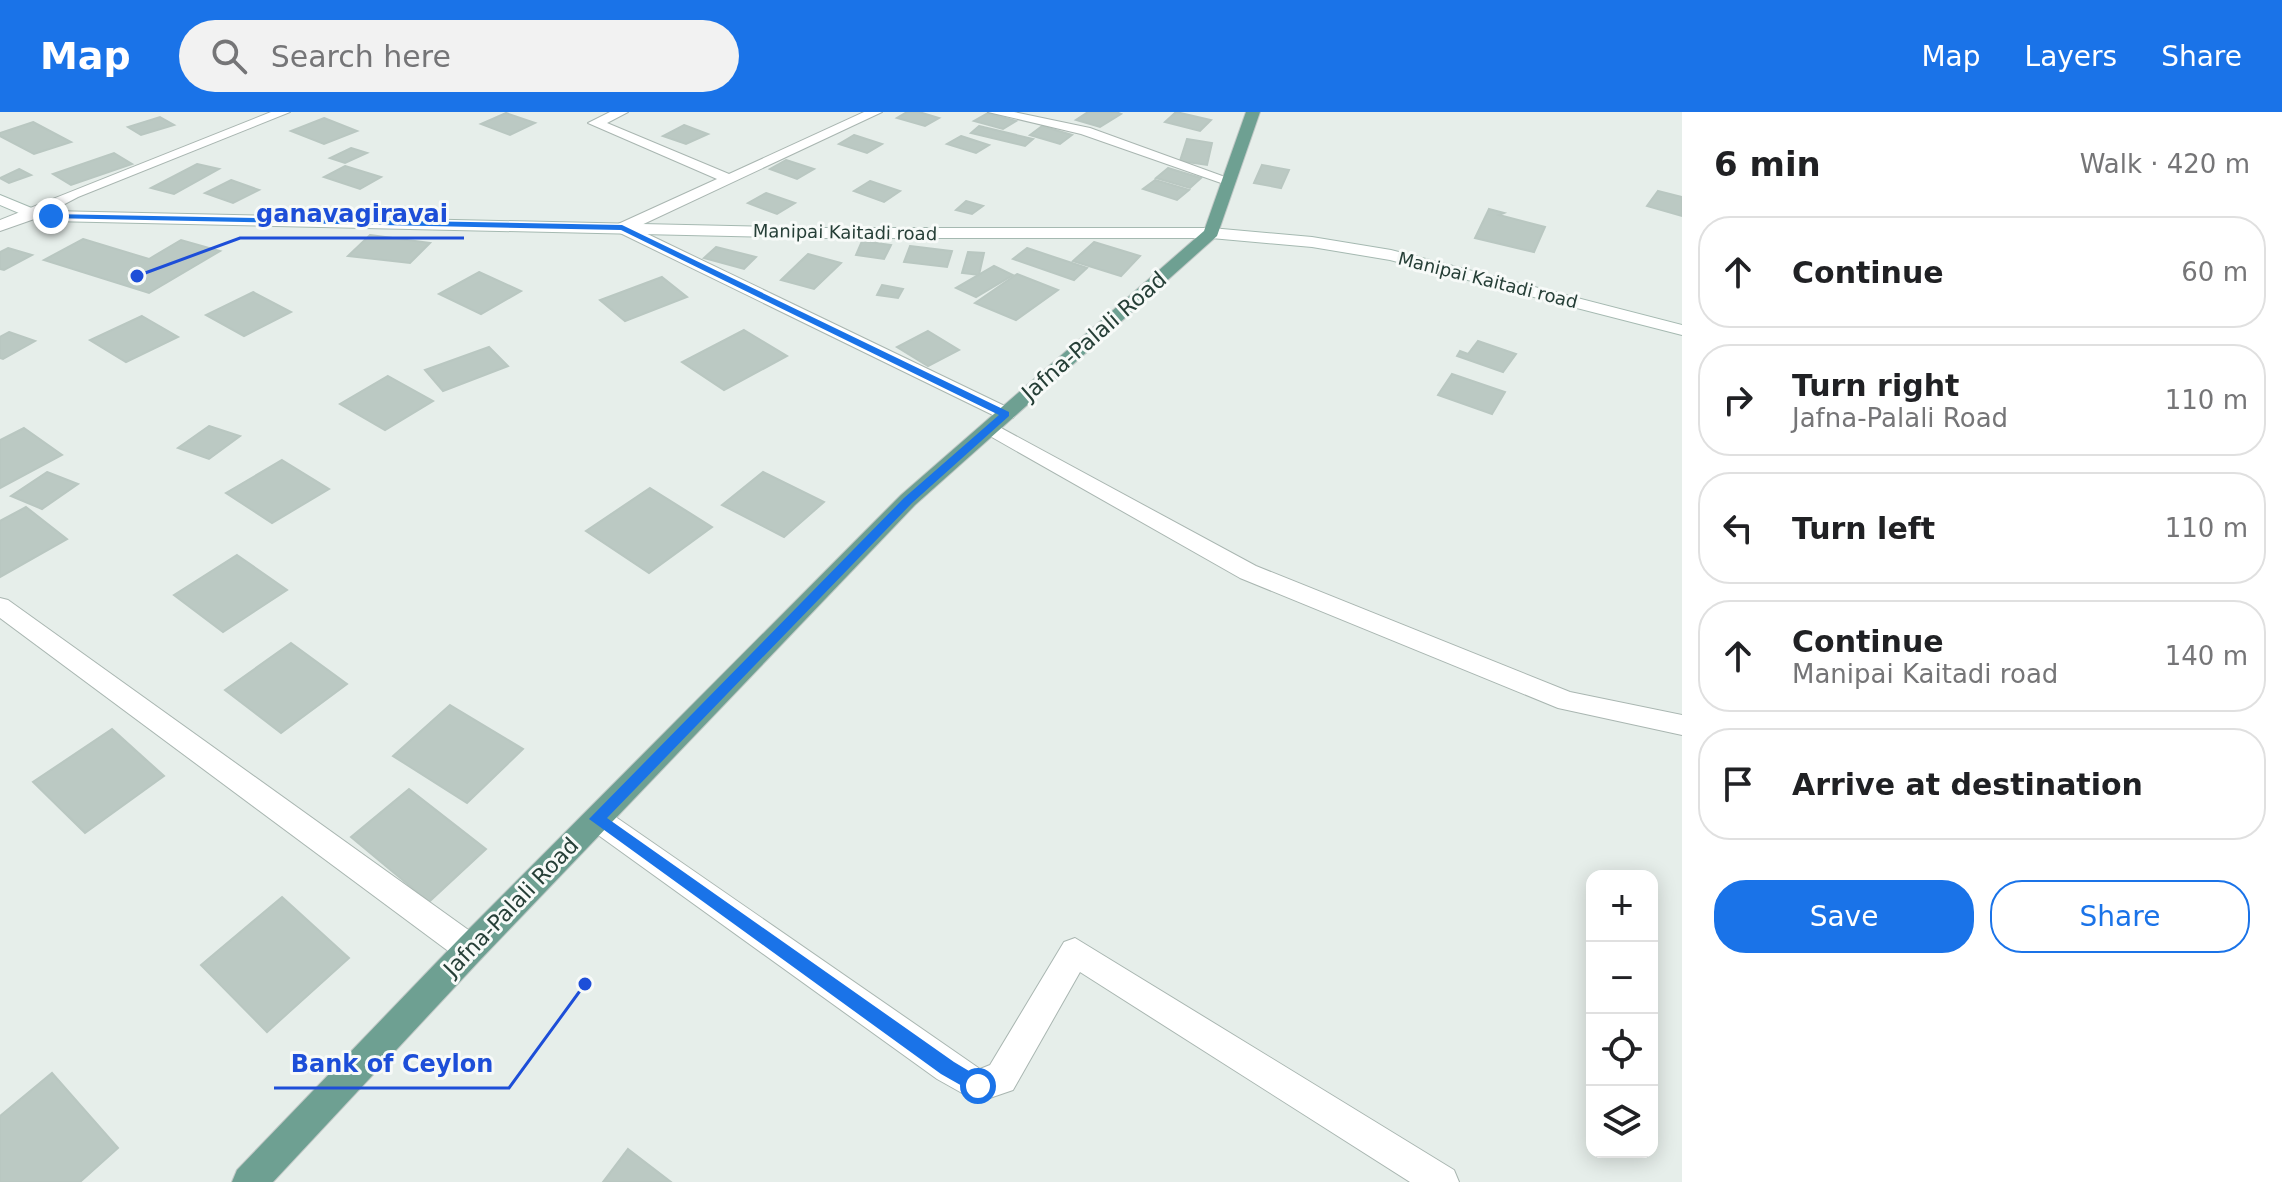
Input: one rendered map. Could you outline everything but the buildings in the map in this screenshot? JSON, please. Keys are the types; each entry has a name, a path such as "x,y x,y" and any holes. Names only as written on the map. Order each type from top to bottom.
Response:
{"main road":[{"name":"Jafna-Palali Road","path":"249,1182 470,949 908,500 1211,233 1253,112"}],"street":[{"path":"0,226 73,194 283,112"},
{"path":"621,112 595,123 729,179"},
{"path":"622,228 875,112"},
{"path":"995,112 1085,131 1229,181"},
{"name":"Manipai Kaitadi road","path":"0,200 33,213 51,216 819,233 1211,233 1312,242 1391,255 1682,330"},
{"path":"622,228 998,421 1248,572 1567,701 1682,725"},
{"path":"0,606 470,949"},
{"path":"597,819 948,1068 978,1086 1001,1078 1075,952 1442,1182"}],"place":[{"name":"ganavagiravai","path":"137,276"},
{"name":"Bank of Ceylon","path":"585,984"}],"route":[{"path":"51,216 622,228 1006,414 908,500 597,819 948,1068 978,1086"}]}
